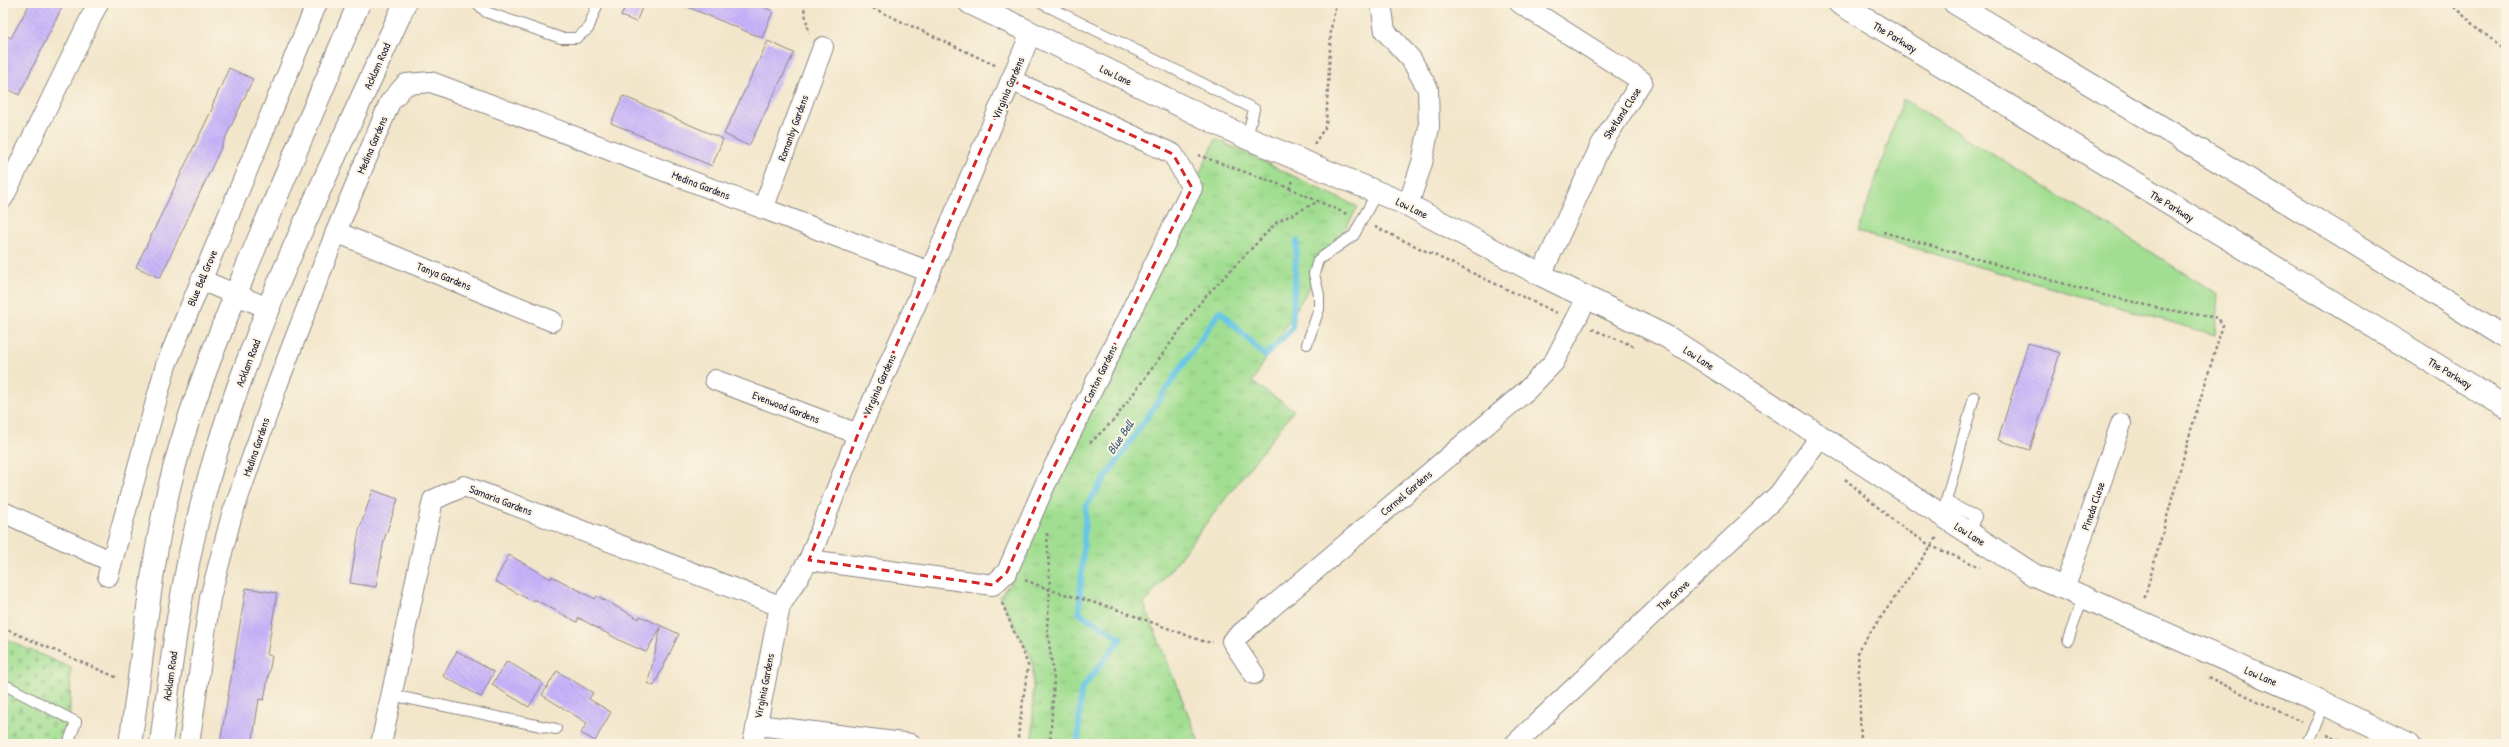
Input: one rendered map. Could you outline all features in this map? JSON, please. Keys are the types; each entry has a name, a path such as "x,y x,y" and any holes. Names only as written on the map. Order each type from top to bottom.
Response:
{"main road":[{"path":"130,744 139,686 150,583 169,489 202,378 235,295 359,3"},
{"name":"Acklam Road","path":"161,744 181,595 202,503 233,402 270,308 404,3"},
{"name":"Low Lane","path":"970,3 1247,138 1408,205 1541,275 1669,338 1948,521 2034,575 2137,622 2325,704 2409,744"},
{"name":"The Parkway","path":"1839,3 2506,407"},
{"path":"1954,3 2328,227 2506,338"}],"street":[{"path":"3,198 98,3"},
{"name":"Blue Bell Grove","path":"3,512 109,569 166,365 317,3"},
{"path":"1381,3 1385,31 1410,59 1428,89 1429,127 1422,163 1408,205"},
{"name":"Shetland Close","path":"1520,3 1642,82 1602,145 1541,275"},
{"name":"Virginia Gardens","path":"755,734 780,606 808,560 858,434 930,272 1031,33"},
{"name":"Romanby Gardens","path":"763,209 823,47"},
{"path":"1012,77 1173,154"},
{"name":"Medina Gardens","path":"189,744 210,598 231,518 278,383 336,232 390,102 406,84 431,82 930,272"},
{"name":"Canton Gardens","path":"1000,578 1192,188 1173,154"},
{"name":"Tanya Gardens","path":"336,232 552,321"},
{"path":"201,280 270,308"},
{"name":"Carmel Gardens","path":"1232,641 1527,390 1554,362 1587,298"},
{"name":"Evenwood Gardens","path":"715,380 858,434"},
{"name":"Pineda Close","path":"2074,593 2121,424"},
{"name":"The Grove","path":"1516,744 1779,494 1820,437"},
{"name":"Samaria Gardens","path":"381,744 433,500 464,486 780,606"},
{"path":"808,560 1000,578"},
{"path":"1232,641 1254,674"},
{"path":"755,734 911,744"}],"lane":[{"path":"477,3 486,12 561,38 576,38 588,29 598,3"},
{"path":"1041,3 1254,109 1247,138"},
{"path":"1307,344 1319,309 1319,295 1314,274 1318,260 1354,236 1377,192"},
{"path":"1968,533 1976,517 1946,501 1974,397"},
{"path":"2068,640 2074,593"},
{"path":"3,684 76,722 68,744"},
{"path":"391,694 556,729"},
{"path":"2307,743 2325,704"}],"path":[{"path":"803,3 810,38 823,47"},
{"path":"862,3 1012,77"},
{"path":"1173,154 1195,154 1290,188 1302,162 1326,126 1331,29 1336,3"},
{"path":"2449,3 2506,52"},
{"path":"1087,445 1114,420 1202,299 1277,222 1319,201"},
{"path":"1883,232 2104,295 2163,309 2218,318 2223,325 2137,622"},
{"path":"1861,744 1858,650 1948,521"},
{"path":"1047,526 1050,590 1047,628 1054,680 1050,744"},
{"path":"1000,578 1050,590 1113,608 1205,642 1232,641"},
{"path":"1000,578 1028,665 1017,744"},
{"path":"3,628 139,686"}],"highlighted area":[{"path":"1011,80 1173,154 1192,188 1044,487 1007,572 993,585 809,560 858,434"}],"green space":[{"path":"1903,99 2218,294 2215,335 1858,232"},
{"path":"1216,139 1358,207 1252,382 1294,410 1144,604 1200,744 1033,744 1033,662 1000,597 1020,568 1047,489"},
{"path":"3,638 71,668 69,744 3,744"}],"building":[{"path":"30,3 64,3 19,95 3,86 3,34 11,38"},
{"path":"627,3 644,3 636,22 621,16"},
{"path":"678,3 754,3 773,11 762,38"},
{"path":"768,41 794,53 749,146 724,134"},
{"path":"229,68 253,79 160,278 136,267 213,107 212,106"},
{"path":"623,96 723,139 712,166 611,123"},
{"path":"2028,343 2060,353 2030,450 1998,440"},
{"path":"373,490 398,499 384,540 376,587 350,583 359,530"},
{"path":"509,555 551,579 552,576 595,599 597,596 639,619 640,616 679,634 654,686 648,683 661,627 646,652 621,641 579,618 577,622 534,599 533,602 495,581"},
{"path":"246,588 277,593 267,655 272,656 264,700 259,699 252,744 220,744"},
{"path":"457,651 494,672 481,697 443,676"},
{"path":"507,661 543,683 529,707 492,685"},
{"path":"557,671 593,693 589,699 611,712 595,741 581,733 587,723 542,695"}],"waterway":[{"name":"Blue Bell","path":"1078,744 1081,690 1121,638 1079,613 1086,506 1220,311 1265,356 1292,329 1297,241"}]}
